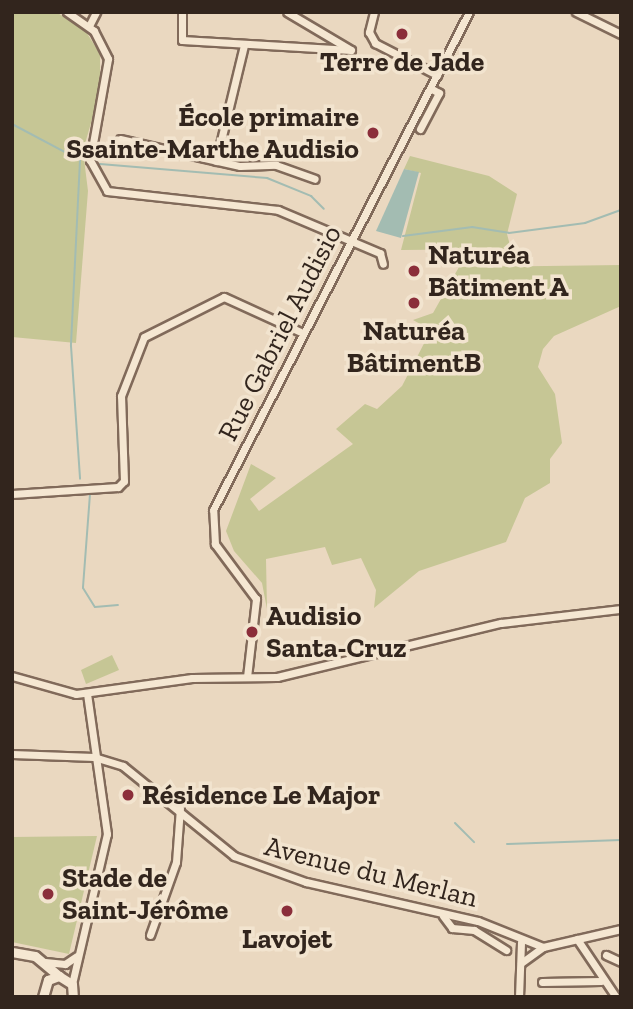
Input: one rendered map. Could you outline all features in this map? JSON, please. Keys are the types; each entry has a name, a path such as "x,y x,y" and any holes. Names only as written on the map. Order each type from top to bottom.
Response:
{"street":[{"path":"67,12 89,26 108,59 90,160 107,191 278,210 380,253 383,264"},
{"path":"89,26 96,12"},
{"path":"183,12 178,38 244,45 351,50 287,12"},
{"path":"374,12 369,32 375,43 437,75"},
{"name":"Rue Gabriel Audisio","path":"247,677 256,598 219,552 211,519 303,333 469,12"},
{"path":"576,12 621,34"},
{"path":"216,161 244,45"},
{"path":"420,129 439,93 430,88"},
{"path":"120,138 216,161 267,163 315,179"},
{"path":"12,494 118,487 126,473 121,396 144,337 224,296 303,333"},
{"path":"12,676 86,694 247,677 277,677 501,623 621,609"},
{"path":"75,992 77,959 107,834 86,694"},
{"name":"Avenue du Merlan","path":"12,754 94,757 132,771 258,869 443,916 487,923 521,942 543,947 621,929"},
{"path":"150,935 176,862 180,808"},
{"path":"443,916 452,928 474,930 506,950"},
{"path":"577,939 601,981 615,996 621,988"},
{"path":"519,997 521,942"},
{"path":"521,964 543,947"},
{"path":"12,952 45,962 65,964 77,959"},
{"path":"606,956 621,962"},
{"path":"48,981 61,977 77,959"},
{"path":"45,962 75,992"},
{"path":"43,997 48,981 45,962"},
{"path":"542,982 601,981"}],"green space":[{"path":"12,12 56,12 85,30 100,54 100,91 83,151 88,191 76,343 12,337"},
{"path":"410,156 489,176 517,194 507,234 511,249 401,250 421,173 404,169"},
{"path":"621,265 621,306 554,336 543,349 538,367 555,394 562,443 550,459 550,483 525,498 506,542 419,571 374,608 376,590 361,558 332,565 325,547 266,559 267,609 262,583 234,551 226,531 251,464 276,478 250,499 259,511 353,444 336,429 365,404 377,409 402,386 431,330 413,320 433,313 459,267"},
{"path":"112,655 119,670 86,684 81,670"},
{"name":"Stade de Saint-Jérôme","path":"97,836 69,954 12,942 12,837"}],"shaded area":[{"path":"404,169 419,172 401,238 376,231"}],"waterway":[{"path":"12,124 80,160 71,346 80,479"},
{"path":"100,164 267,178 311,196 324,209"},
{"path":"403,236 472,227 509,233 585,223 621,210"},
{"path":"90,494 83,588 95,607 118,605"},
{"path":"455,823 474,842"},
{"path":"507,844 621,840"}],"place":[{"name":"Terre de Jade","path":"402,34"},
{"name":"École primaire Ssainte-Marthe Audisio","path":"373,133"},
{"name":"Naturéa Bâtiment A","path":"414,271"},
{"name":"Naturéa BâtimentB","path":"414,303"},
{"name":"Audisio Santa-Cruz","path":"252,632"},
{"name":"Résidence Le Major","path":"128,795"},
{"name":"Stade de Saint-Jérôme","path":"48,894"},
{"name":"Lavojet","path":"287,911"}]}
